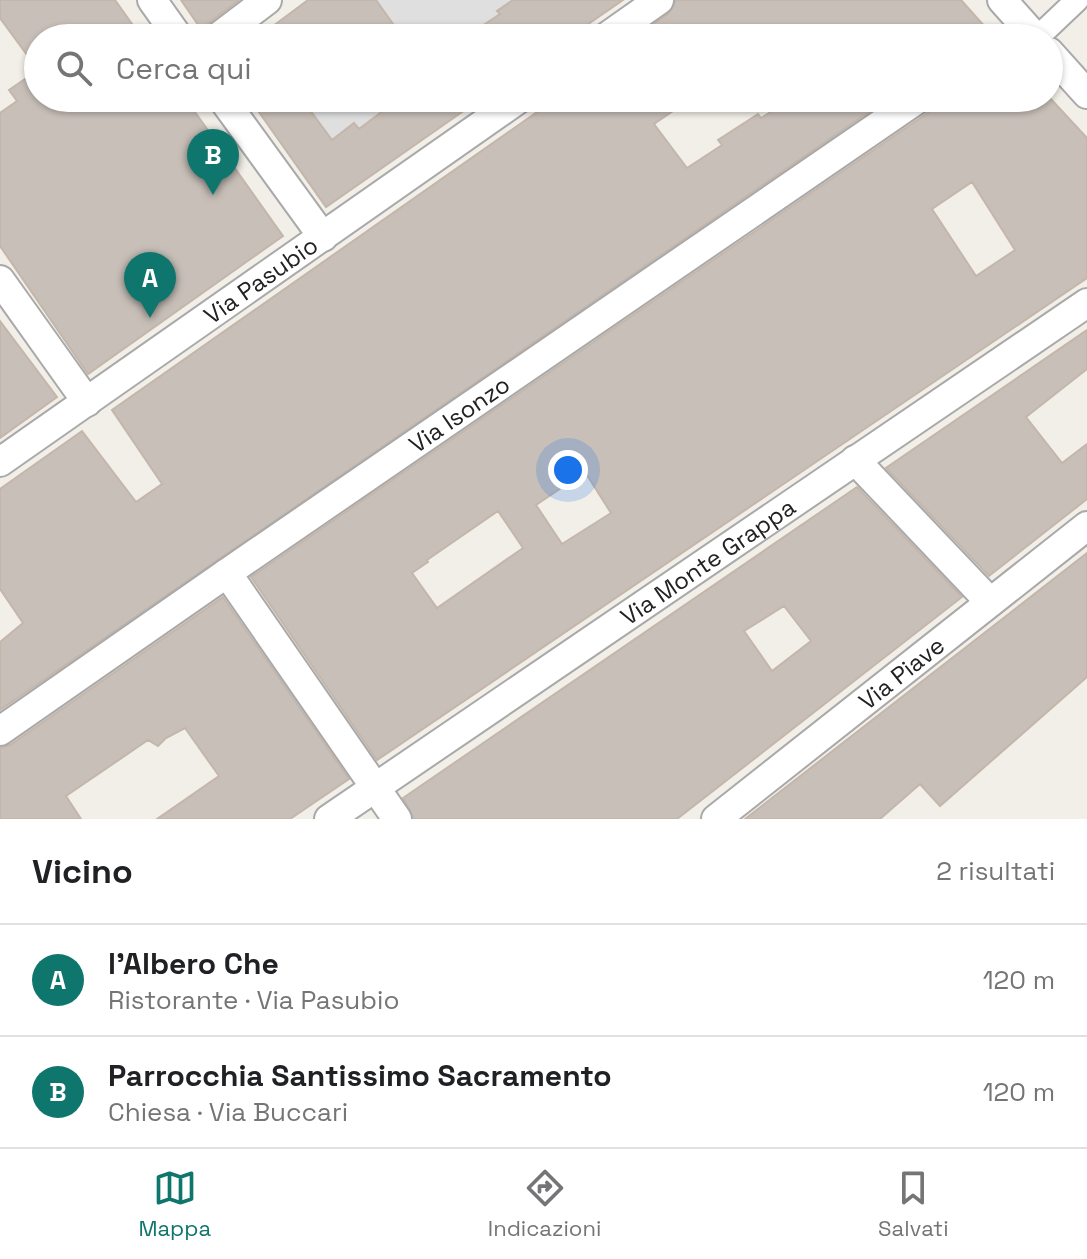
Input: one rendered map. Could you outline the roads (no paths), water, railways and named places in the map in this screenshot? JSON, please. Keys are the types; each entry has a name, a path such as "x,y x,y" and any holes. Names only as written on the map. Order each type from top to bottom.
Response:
{"street":[{"path":"152,0 169,24"},
{"path":"235,24 267,0"},
{"path":"625,24 659,0"},
{"path":"1002,0 1018,24"},
{"path":"1042,24 1077,0"},
{"path":"1063,67 1087,94"},
{"path":"232,112 323,237"},
{"name":"Via Pasubio","path":"0,462 500,112"},
{"name":"Via Isonzo","path":"0,731 899,112"},
{"path":"0,280 87,402"},
{"name":"Via Monte Grappa","path":"329,819 1087,303"},
{"path":"855,460 990,602"},
{"name":"Via Piave","path":"716,819 1087,526"},
{"path":"227,573 397,819"}],"place":[{"name":"Parrocchia Santissimo Sacramento","path":"213,195"},
{"name":"l'Albero Che","path":"150,318"}]}
